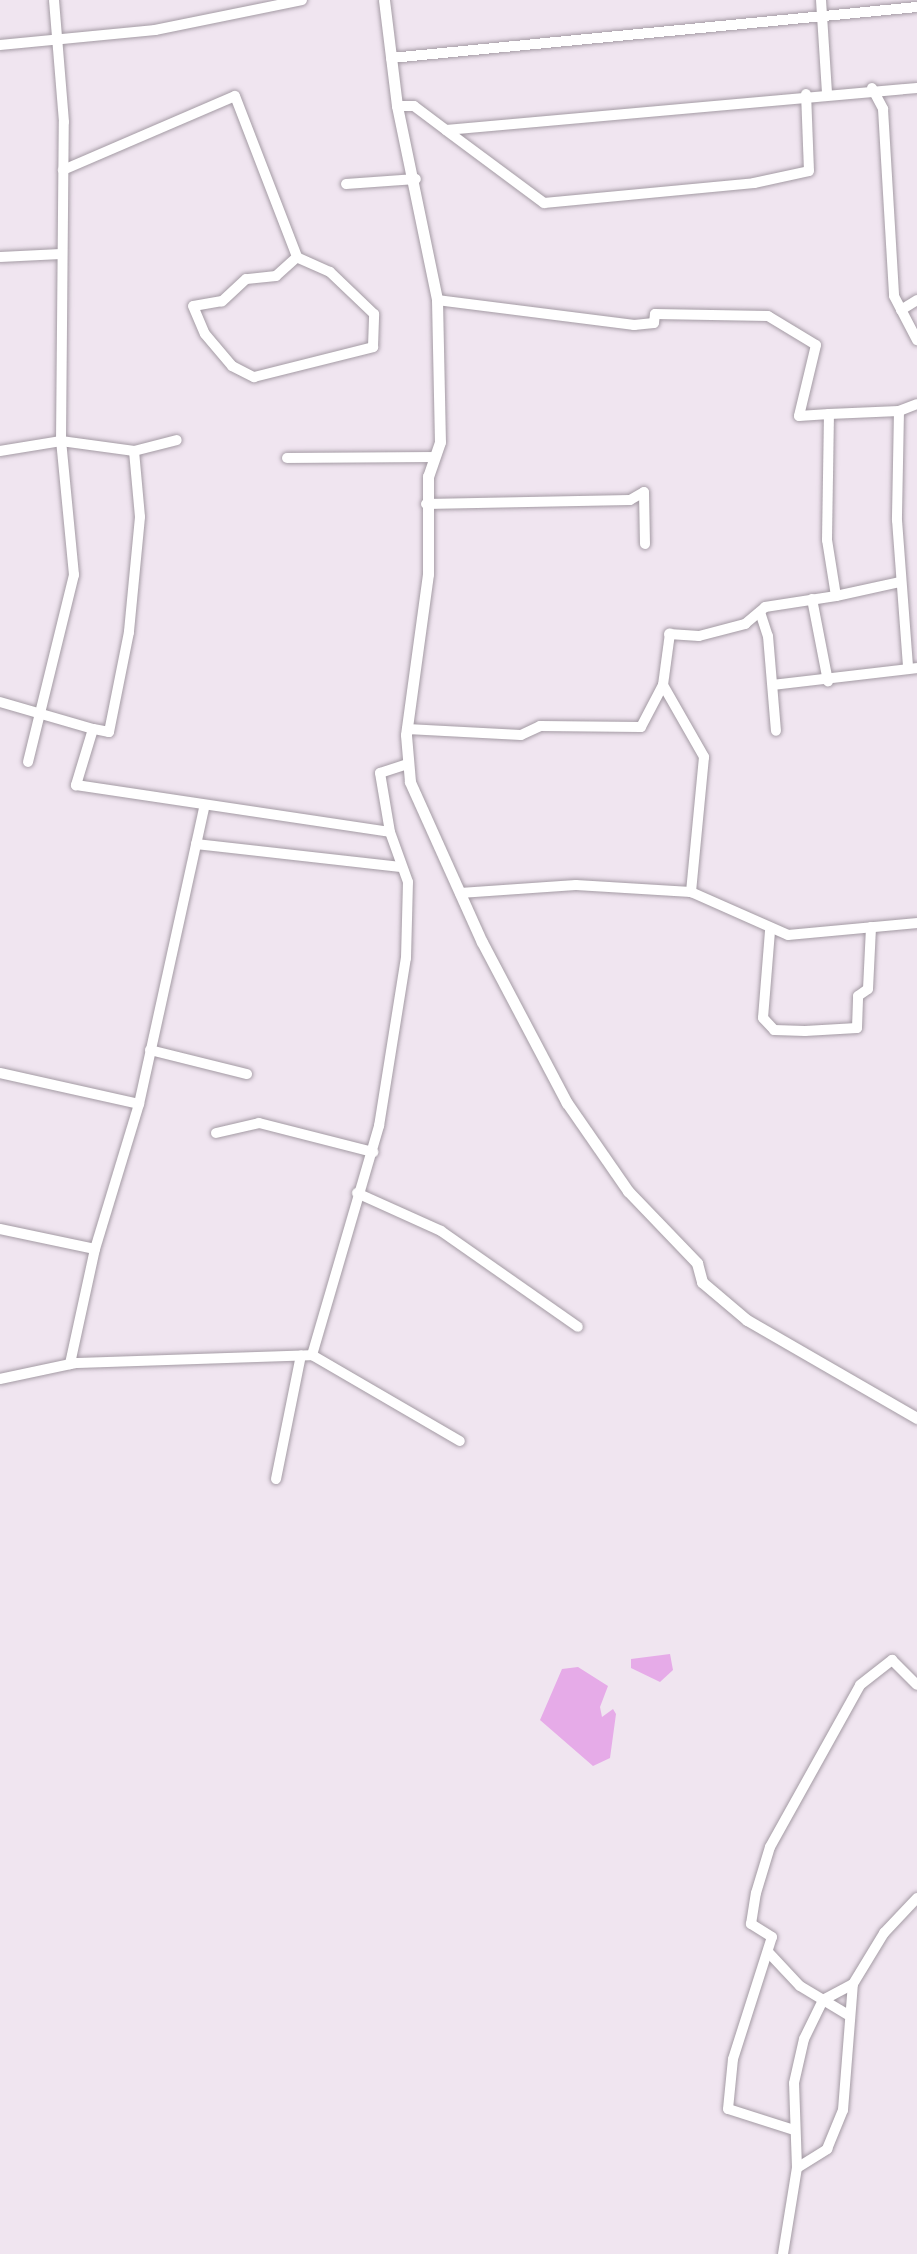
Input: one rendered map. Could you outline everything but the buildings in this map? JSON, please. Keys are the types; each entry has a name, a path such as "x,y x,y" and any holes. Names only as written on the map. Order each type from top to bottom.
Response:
{"street":[{"path":"28,762 74,574 61,441 63,170 54,0"},
{"path":"0,45 155,30 302,0"},
{"path":"384,0 398,106 417,179 438,300 440,442 431,457 426,504 428,574 406,729 410,782 460,892 568,1102 628,1191 697,1263 702,1282 746,1320 917,1418"},
{"path":"391,58 821,6 917,7"},
{"path":"821,6 827,92"},
{"path":"872,88 882,109 884,220 901,310 917,340"},
{"path":"446,130 827,92 917,88"},
{"path":"398,106 414,106 544,203 754,182 809,172 806,94"},
{"path":"63,170 235,96 297,258 330,272 374,314 373,347 254,377 232,366 204,334 192,306 222,301 246,279 276,276 297,258"},
{"path":"346,184 417,179"},
{"path":"0,257 60,254"},
{"path":"438,300 634,324 654,324 656,314 768,316 816,345 799,416 899,411 917,404"},
{"path":"901,310 917,300"},
{"path":"773,685 912,668 900,582 899,411"},
{"path":"829,414 827,540 836,596"},
{"path":"0,452 61,441 134,450 177,440"},
{"path":"0,702 109,732 129,632 139,548 134,450"},
{"path":"288,458 431,457"},
{"path":"426,504 630,500 644,492 645,544"},
{"path":"406,729 521,735 540,726 642,727 663,686 672,631 699,636 745,624 760,612 900,582"},
{"path":"812,600 828,681"},
{"path":"760,612 773,685 776,731"},
{"path":"663,686 704,756 691,892"},
{"path":"93,729 76,785 204,808 390,832"},
{"path":"276,1480 306,1355 373,1152 406,958 408,882 390,832 380,773 408,764"},
{"path":"70,1364 95,1248 138,1104 204,808"},
{"path":"196,844 401,867"},
{"path":"460,892 576,885 691,892 770,931 827,934 917,922"},
{"path":"770,931 763,1018 774,1030 857,1028 858,996 868,989 871,927"},
{"path":"150,1050 247,1074"},
{"path":"0,1073 138,1104"},
{"path":"216,1133 259,1123 373,1152"},
{"path":"357,1193 441,1231 578,1327"},
{"path":"0,1229 95,1248"},
{"path":"0,1379 70,1364 306,1355 460,1442"},
{"path":"794,2130 728,2109 733,2059 772,1937 751,1924 770,1848 860,1685 892,1660 917,1685"},
{"path":"797,2168 827,2150 843,2110 853,1984 884,1933 917,1898"},
{"path":"768,1953 823,2000 850,2016"},
{"path":"783,2254 797,2168 794,2130 800,2054 823,2000 853,1984"}],"shaded area":[{"path":"670,1654 673,1670 660,1682 631,1668 631,1659"},
{"path":"578,1667 608,1686 600,1707 602,1717 613,1709 616,1714 610,1758 593,1766 540,1720 562,1669"}]}
